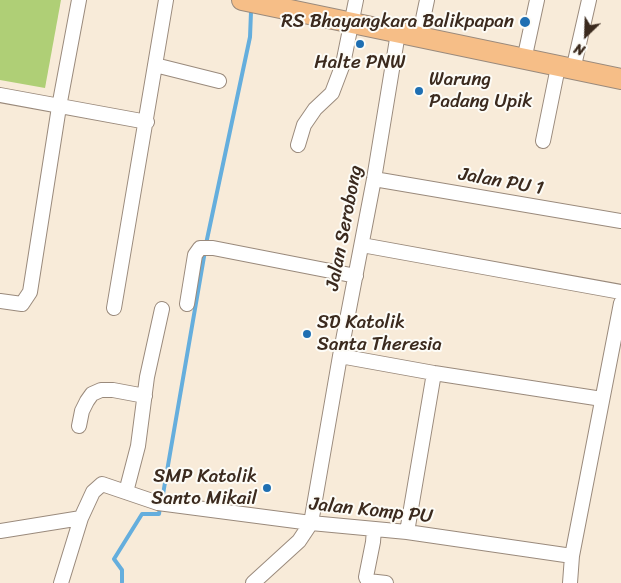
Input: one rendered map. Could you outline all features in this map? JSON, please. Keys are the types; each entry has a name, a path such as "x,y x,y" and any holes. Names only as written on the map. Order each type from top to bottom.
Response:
{"highway":[{"path":"242,0 621,79"}],"street":[{"path":"0,301 22,304 30,292 59,107 79,0"},
{"path":"114,308 147,122 166,0"},
{"path":"298,145 304,125 315,108 332,93 343,64 356,0"},
{"path":"419,38 428,0"},
{"path":"524,60 537,0"},
{"path":"543,141 589,0"},
{"name":"Jalan Serobong","path":"259,580 299,542 311,523 340,356 374,179 398,33"},
{"path":"155,65 219,81"},
{"path":"0,94 59,107 147,122"},
{"name":"Jalan PU 1","path":"374,179 621,221"},
{"path":"362,245 621,292"},
{"path":"187,304 195,255 206,248 356,276"},
{"path":"570,583 572,556 621,303"},
{"path":"126,492 138,446 145,396 162,309"},
{"path":"340,356 434,373 602,399"},
{"path":"407,532 434,373"},
{"path":"79,426 82,411 92,394 101,390 113,390 145,396"},
{"name":"Jalan Komp PU","path":"81,518 93,492 102,484 161,503 311,523 407,532 572,556"},
{"path":"0,531 81,518 61,583"},
{"path":"374,529 366,577 368,581 386,583"}],"green space":[{"path":"0,0 61,0 45,88 0,80"}],"waterway":[{"path":"206,244 250,37 251,12"},
{"path":"162,500 205,251"},
{"path":"122,582 122,570 114,559 142,514 159,514 160,507"}],"place":[{"name":"RS Bhayangkara Balikpapan","path":"525,22"},
{"name":"Halte PNW","path":"360,44"},
{"name":"Warung Padang Upik","path":"419,91"},
{"name":"SD Katolik Santa Theresia","path":"307,334"},
{"name":"SMP Katolik Santo Mikail","path":"267,488"}]}
